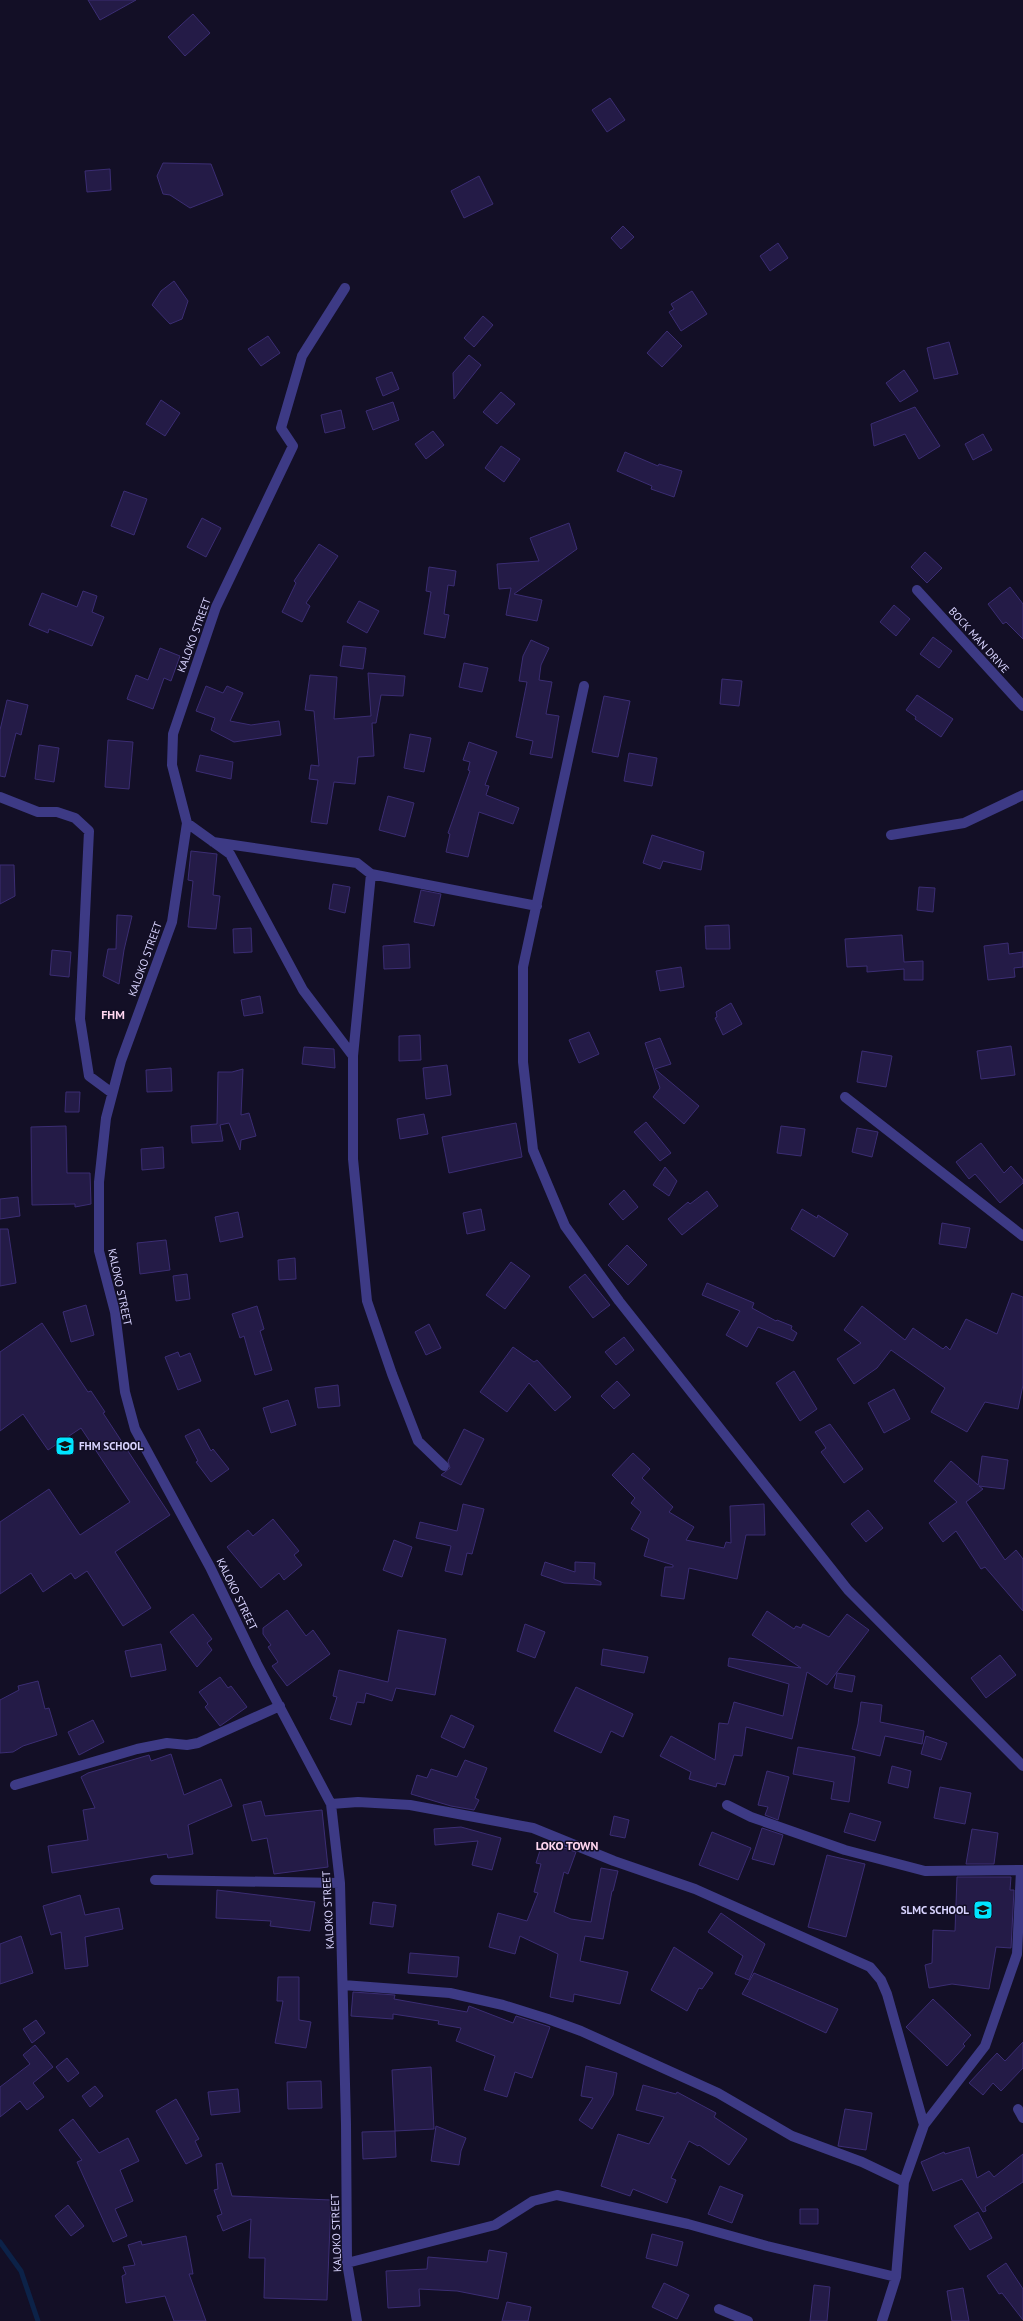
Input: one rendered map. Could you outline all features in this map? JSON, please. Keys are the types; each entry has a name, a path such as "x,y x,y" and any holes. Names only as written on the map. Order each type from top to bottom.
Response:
{"street":[{"name":"KALOKO STREET","path":"345,288 302,356 281,428 293,446 216,607 172,734 172,765 187,823 172,922 121,1061 106,1118 99,1182 99,1251 115,1312 125,1392 135,1430 210,1567 280,1706 332,1804 340,1883 347,2263 357,2321"},
{"name":"BOCK MAN DRIVE","path":"917,590 1023,706"},
{"path":"584,686 523,966 523,1062 533,1150 565,1226 619,1301 848,1590 1023,1766"},
{"path":"891,835 964,823 1023,795"},
{"path":"0,797 38,812 56,812 75,818 89,831 80,1019 89,1076 112,1093"},
{"path":"187,823 230,854 303,990 353,1056"},
{"path":"213,842 357,863 371,874 536,906"},
{"path":"371,874 353,1056 353,1159 367,1301 392,1374 418,1440 444,1466"},
{"path":"845,1097 1023,1236"},
{"path":"15,1785 136,1749 167,1744 186,1746 198,1743 280,1706"},
{"path":"332,1804 358,1802 410,1805 532,1828 614,1861 695,1889 870,1967 881,1980 887,1994 924,2125"},
{"path":"727,1805 751,1816 845,1850 925,1870 1022,1870 1017,1954 985,2046 924,2125 904,2182 896,2277 882,2321"},
{"path":"155,1880 340,1883"},
{"path":"343,1985 450,1992 503,2005 548,2019 581,2031 718,2092 792,2136 862,2162 904,2182"},
{"path":"1018,2109 1023,2118"},
{"path":"347,2263 495,2225 533,2201 557,2196 688,2224 767,2246 896,2277"},
{"path":"719,2308 748,2321"}],"building":[{"path":"88,0 136,0 100,20"},
{"path":"193,14 210,33 185,56 168,37"},
{"path":"610,98 625,120 607,132 592,110"},
{"path":"163,163 211,164 223,195 190,208 170,195 163,194 157,176"},
{"path":"110,169 111,190 87,192 85,171"},
{"path":"479,176 493,204 464,218 451,191"},
{"path":"623,226 634,237 621,249 611,238"},
{"path":"778,243 788,258 770,271 760,256"},
{"path":"174,281 188,301 182,319 170,324 152,305 161,291"},
{"path":"692,291 707,314 681,331 669,312 674,309 671,304"},
{"path":"483,316 493,325 474,347 464,338"},
{"path":"667,331 682,346 662,367 647,353"},
{"path":"268,336 280,353 261,366 248,349"},
{"path":"949,342 958,374 934,379 927,348"},
{"path":"469,355 481,365 454,399 453,373"},
{"path":"904,370 918,391 900,402 886,383"},
{"path":"392,372 399,389 383,396 376,378"},
{"path":"501,392 515,404 497,424 483,412"},
{"path":"161,400 180,413 165,436 146,424"},
{"path":"393,402 399,420 373,430 366,411"},
{"path":"915,407 940,446 919,459 905,434 874,446 871,424"},
{"path":"341,410 345,428 325,433 321,415"},
{"path":"433,431 444,445 426,459 415,444"},
{"path":"983,434 992,450 973,460 965,444"},
{"path":"501,446 520,459 504,482 485,468"},
{"path":"625,452 658,466 659,464 682,471 674,497 651,489 652,486 617,471"},
{"path":"124,491 147,499 134,535 111,526"},
{"path":"202,518 221,528 206,557 187,547"},
{"path":"569,523 577,549 514,594 542,600 537,621 506,615 511,588 499,589 497,564 539,561 530,538"},
{"path":"319,544 338,556 306,603 310,606 302,622 282,612 296,583 294,581"},
{"path":"925,552 942,568 927,583 911,567"},
{"path":"429,567 456,571 454,586 448,585 444,614 449,615 445,638 424,634 431,592 426,591"},
{"path":"1010,587 1023,604 1023,639 1006,622 1003,624 988,604"},
{"path":"83,591 97,596 92,612 104,617 92,646 49,629 48,633 29,625 42,593 77,607"},
{"path":"359,601 379,611 367,633 347,622"},
{"path":"894,605 910,619 896,636 880,622"},
{"path":"933,637 952,651 939,668 920,654"},
{"path":"531,640 549,648 541,665 539,680 552,682 546,714 559,716 552,758 530,754 533,741 516,737 527,682 519,681 523,656"},
{"path":"343,646 366,648 363,669 340,666"},
{"path":"160,648 180,656 171,681 164,678 153,709 127,699 136,675 148,680"},
{"path":"464,663 488,668 482,692 459,687"},
{"path":"368,673 405,676 403,696 381,695 376,723 372,723 374,756 358,757 355,784 334,782 327,824 311,822 318,780 309,779 311,765 319,766 314,711 305,710 310,675 337,677 334,719 371,716"},
{"path":"722,679 742,681 739,706 720,704"},
{"path":"206,686 223,693 227,686 243,693 230,721 251,725 279,721 281,735 234,742 211,730 215,718 196,711"},
{"path":"917,695 953,719 941,737 915,719 916,717 906,710"},
{"path":"604,696 630,701 618,757 592,752"},
{"path":"7,700 28,705 21,735 16,733 5,777 0,776 0,730"},
{"path":"410,734 431,738 424,772 404,768"},
{"path":"108,740 133,742 129,789 105,787"},
{"path":"469,742 497,752 485,785 489,786 486,795 519,808 513,824 479,812 468,857 446,852 450,834 448,833 470,771 468,770 470,762 463,760"},
{"path":"39,745 59,748 54,782 35,779"},
{"path":"629,753 657,758 652,786 624,781"},
{"path":"200,755 233,762 231,779 196,771"},
{"path":"388,796 414,803 405,837 379,830"},
{"path":"652,835 704,852 701,870 663,861 660,869 643,863"},
{"path":"191,851 217,854 213,895 220,896 216,929 188,927 193,881 188,880"},
{"path":"0,865 14,865 15,896 0,904"},
{"path":"333,884 350,887 345,913 329,909"},
{"path":"919,887 935,888 933,912 917,910"},
{"path":"421,890 441,894 434,926 414,922"},
{"path":"117,915 132,916 124,950 119,984 103,976 108,949 116,949"},
{"path":"729,925 730,949 706,949 705,926"},
{"path":"251,928 252,952 234,953 233,929"},
{"path":"902,935 904,962 923,961 923,980 904,980 904,969 867,972 867,966 847,967 845,939"},
{"path":"1008,943 1009,954 1023,952 1023,967 1014,968 1015,977 988,980 984,946"},
{"path":"409,944 410,968 384,969 383,946"},
{"path":"52,950 71,952 69,977 50,975"},
{"path":"681,967 684,987 660,991 656,971"},
{"path":"260,996 263,1013 244,1016 241,1000"},
{"path":"731,1003 742,1024 723,1035 715,1018 717,1017 716,1012"},
{"path":"589,1032 599,1054 579,1063 569,1040"},
{"path":"420,1035 421,1060 399,1061 399,1036"},
{"path":"660,1038 671,1064 655,1069 699,1106 684,1124 653,1097 660,1088 645,1043"},
{"path":"1011,1046 1015,1075 981,1079 977,1051"},
{"path":"304,1047 334,1049 335,1068 302,1064"},
{"path":"862,1051 892,1056 886,1087 857,1082"},
{"path":"447,1065 451,1095 426,1099 423,1068"},
{"path":"171,1068 172,1091 147,1092 146,1070"},
{"path":"243,1069 241,1115 249,1113 256,1136 241,1140 240,1150 229,1123 220,1125 223,1141 192,1143 191,1126 217,1124 218,1072 232,1072"},
{"path":"66,1092 80,1092 79,1112 65,1112"},
{"path":"424,1114 428,1134 400,1139 397,1119"},
{"path":"646,1122 671,1153 660,1161 634,1132"},
{"path":"516,1123 522,1157 449,1173 442,1137"},
{"path":"66,1126 67,1173 90,1173 91,1204 75,1207 75,1204 32,1205 31,1127"},
{"path":"781,1126 805,1129 801,1156 777,1153"},
{"path":"857,1128 878,1132 872,1157 852,1152"},
{"path":"981,1143 1004,1173 1011,1166 1023,1180 1023,1183 1000,1203 975,1174 969,1179 956,1162"},
{"path":"163,1147 164,1168 142,1170 141,1149"},
{"path":"665,1167 677,1181 669,1196 653,1185"},
{"path":"624,1190 638,1207 623,1220 609,1204"},
{"path":"707,1191 718,1206 682,1235 668,1219 688,1202 690,1204"},
{"path":"18,1197 20,1216 0,1219 0,1199"},
{"path":"481,1209 485,1230 467,1234 463,1213"},
{"path":"802,1209 817,1218 818,1215 848,1234 834,1257 791,1229"},
{"path":"238,1212 243,1237 220,1242 215,1217"},
{"path":"942,1223 970,1228 966,1248 939,1244"},
{"path":"0,1229 8,1229 16,1283 0,1286"},
{"path":"166,1240 170,1270 140,1274 137,1243"},
{"path":"627,1245 647,1265 628,1285 608,1265"},
{"path":"295,1258 296,1279 279,1280 278,1260"},
{"path":"511,1262 530,1276 505,1309 486,1295"},
{"path":"187,1274 190,1299 176,1301 173,1276"},
{"path":"585,1274 610,1305 593,1318 569,1287"},
{"path":"707,1283 754,1303 752,1308 776,1321 777,1320 792,1326 791,1329 797,1333 793,1341 758,1327 747,1347 726,1335 740,1311 702,1295"},
{"path":"1012,1293 1023,1297 1023,1385 1018,1409 985,1402 967,1432 931,1412 945,1388 891,1350 877,1368 854,1384 837,1359 861,1343 844,1330 862,1306 905,1340 913,1328 943,1349 946,1346 950,1350 966,1319 997,1334"},
{"path":"86,1305 94,1335 71,1342 63,1312"},
{"path":"257,1306 264,1329 260,1331 272,1370 255,1375 244,1336 240,1338 232,1314"},
{"path":"42,1323 88,1392 91,1391 105,1412 103,1413 170,1515 115,1552 151,1608 123,1626 87,1571 75,1579 71,1573 43,1592 31,1573 0,1594 0,1522 49,1489 80,1535 130,1502 81,1428 48,1450 23,1414 0,1431 0,1352"},
{"path":"429,1324 441,1348 426,1355 415,1332"},
{"path":"624,1337 634,1350 616,1365 605,1352"},
{"path":"513,1347 534,1362 537,1360 571,1397 555,1411 529,1383 507,1412 480,1392"},
{"path":"178,1352 180,1357 190,1353 201,1381 178,1390 165,1357"},
{"path":"794,1371 817,1409 800,1421 776,1383"},
{"path":"617,1381 630,1395 614,1409 601,1396"},
{"path":"338,1385 340,1406 318,1408 315,1388"},
{"path":"894,1389 910,1419 884,1433 868,1403"},
{"path":"288,1400 296,1425 271,1433 263,1408"},
{"path":"830,1424 863,1469 844,1483 821,1452 826,1448 815,1432"},
{"path":"199,1429 211,1451 213,1449 229,1469 211,1482 196,1462 198,1461 185,1436"},
{"path":"464,1429 484,1439 461,1485 441,1475 450,1468 448,1461"},
{"path":"633,1453 650,1469 642,1478 673,1507 669,1512 694,1527 686,1540 724,1548 726,1542 731,1543 730,1506 764,1504 765,1535 746,1535 737,1579 689,1568 684,1599 661,1596 665,1567 673,1567 673,1565 644,1556 649,1539 631,1529 641,1512 631,1503 635,1498 612,1475"},
{"path":"982,1456 1008,1460 1004,1489 979,1486 983,1489 966,1502 1005,1560 1016,1550 1023,1559 1023,1611 985,1567 981,1569 956,1531 943,1542 929,1523 957,1502 934,1481 951,1461 978,1485"},
{"path":"463,1504 484,1509 472,1554 467,1553 462,1575 445,1571 451,1546 416,1538 420,1522 457,1531"},
{"path":"868,1510 883,1528 866,1542 851,1524"},
{"path":"273,1519 299,1551 294,1555 302,1565 284,1580 279,1573 261,1588 227,1547 248,1530 253,1536"},
{"path":"394,1540 412,1547 402,1577 383,1570"},
{"path":"545,1562 575,1572 575,1562 595,1563 594,1579 601,1582 601,1585 564,1583 541,1575"},
{"path":"287,1610 306,1636 313,1630 330,1654 287,1686 272,1666 278,1662 268,1647 271,1645 263,1634 263,1628"},
{"path":"767,1611 794,1629 796,1626 801,1628 803,1624 829,1637 847,1614 869,1630 827,1685 807,1672 792,1739 746,1727 742,1756 734,1755 725,1785 717,1783 716,1787 689,1779 691,1772 660,1756 671,1736 715,1760 719,1723 728,1724 734,1702 783,1716 789,1684 728,1666 729,1658 801,1668 752,1635"},
{"path":"193,1614 212,1639 207,1643 212,1650 197,1667 170,1632"},
{"path":"525,1624 545,1632 535,1658 517,1651"},
{"path":"398,1630 446,1639 435,1695 396,1688 392,1701 366,1693 364,1703 357,1702 351,1725 330,1719 337,1697 333,1696 339,1670 388,1682"},
{"path":"161,1644 166,1670 131,1677 125,1651"},
{"path":"603,1649 648,1657 644,1673 601,1665"},
{"path":"1000,1655 1016,1675 986,1698 971,1678"},
{"path":"837,1673 855,1676 852,1692 834,1688"},
{"path":"220,1677 228,1688 231,1686 247,1707 220,1726 205,1707 208,1704 199,1692"},
{"path":"38,1681 45,1709 49,1708 57,1735 23,1746 13,1752 0,1753 0,1700 19,1690 18,1686"},
{"path":"576,1687 633,1714 623,1737 611,1731 601,1753 554,1731"},
{"path":"861,1702 882,1705 880,1722 924,1731 922,1744 885,1736 880,1756 852,1749"},
{"path":"451,1715 474,1726 464,1748 441,1737"},
{"path":"93,1720 104,1742 79,1755 68,1732"},
{"path":"926,1736 947,1743 941,1760 921,1754"},
{"path":"798,1747 855,1757 849,1802 831,1799 834,1782 793,1774"},
{"path":"171,1754 184,1795 221,1779 232,1806 188,1825 193,1854 168,1858 167,1854 52,1873 48,1846 88,1840 83,1810 95,1808 81,1777 88,1773 149,1755 151,1761"},
{"path":"465,1760 487,1768 475,1798 479,1800 474,1810 451,1806 411,1794 417,1775 427,1778 431,1769 457,1777"},
{"path":"892,1766 911,1771 908,1788 888,1783"},
{"path":"767,1771 789,1777 778,1820 765,1815 768,1807 758,1805"},
{"path":"940,1787 971,1793 965,1824 934,1818"},
{"path":"261,1801 265,1816 322,1810 328,1867 274,1874 267,1838 252,1841 243,1805"},
{"path":"850,1813 881,1822 875,1841 844,1832"},
{"path":"614,1816 629,1820 625,1838 610,1835"},
{"path":"461,1827 501,1838 492,1870 472,1865 478,1841 435,1845 434,1829"},
{"path":"762,1828 783,1835 774,1865 752,1859"},
{"path":"972,1829 998,1833 994,1864 966,1864"},
{"path":"712,1832 751,1848 738,1880 699,1865"},
{"path":"543,1841 576,1852 568,1874 564,1872 554,1912 571,1919 591,1922 601,1868 618,1871 612,1891 603,1939 585,1936 580,1961 628,1972 620,2004 574,1994 573,2002 550,1997 558,1954 520,1936 515,1954 489,1947 498,1913 527,1921 538,1893 534,1892 541,1864 536,1863"},
{"path":"827,1855 865,1864 846,1937 808,1927"},
{"path":"957,1877 1011,1877 1010,1890 1014,1890 1011,1948 996,1947 989,1989 952,1984 929,1988 925,1965 932,1963 933,1930 955,1931"},
{"path":"217,1890 315,1902 310,1931 270,1926 271,1921 216,1918"},
{"path":"80,1895 85,1915 119,1908 123,1929 85,1937 88,1966 65,1969 61,1932 51,1935 43,1906"},
{"path":"373,1902 396,1905 393,1927 370,1924"},
{"path":"721,1913 765,1944 749,1980 735,1974 743,1956 708,1932"},
{"path":"21,1936 33,1973 0,1984 0,1944"},
{"path":"674,1947 713,1973 702,1989 699,1988 687,2011 651,1990"},
{"path":"410,1953 459,1957 457,1977 408,1973"},
{"path":"754,1973 838,2009 826,2033 742,1994"},
{"path":"278,1977 299,1977 299,2020 311,2022 306,2048 275,2043 283,2001 277,2001"},
{"path":"353,1992 395,1995 394,1999 467,2012 469,2006 513,2023 516,2016 550,2027 532,2078 515,2072 507,2097 484,2090 495,2056 456,2041 461,2028 438,2024 439,2021 393,2014 393,2019 351,2016"},
{"path":"933,1999 971,2035 963,2044 965,2046 947,2066 906,2027"},
{"path":"36,2020 45,2033 32,2043 23,2029"},
{"path":"1023,2042 1023,2068 1001,2091 993,2083 983,2095 969,2083 997,2053 1005,2061"},
{"path":"35,2045 53,2067 33,2083 44,2097 27,2110 20,2101 0,2117 0,2087 30,2064 23,2055"},
{"path":"67,2058 79,2073 68,2082 56,2067"},
{"path":"586,2066 617,2073 613,2095 592,2129 579,2120 593,2098 581,2096"},
{"path":"431,2067 434,2129 395,2131 392,2070"},
{"path":"321,2081 322,2108 288,2109 287,2082"},
{"path":"643,2085 676,2094 677,2092 716,2113 714,2117 747,2139 729,2165 699,2145 698,2146 689,2141 671,2178 676,2180 667,2203 633,2189 630,2196 601,2186 618,2134 649,2144 664,2117 636,2110"},
{"path":"95,2086 103,2096 90,2107 82,2096"},
{"path":"238,2089 240,2112 211,2115 208,2092"},
{"path":"176,2099 199,2139 195,2141 202,2156 186,2164 156,2111"},
{"path":"845,2109 872,2113 866,2150 838,2146"},
{"path":"73,2119 99,2153 128,2138 139,2161 120,2170 133,2201 115,2209 127,2236 113,2242 77,2162 82,2160 59,2130"},
{"path":"436,2126 466,2138 461,2151 459,2165 431,2161"},
{"path":"395,2131 396,2157 363,2159 362,2132"},
{"path":"969,2147 977,2178 989,2171 994,2177 1023,2154 1023,2182 985,2207 986,2211 983,2212 962,2179 933,2191 921,2162 944,2152 945,2154"},
{"path":"222,2163 232,2196 331,2200 327,2300 264,2298 265,2258 249,2258 251,2219 223,2231 217,2216 222,2214 214,2190 218,2189 216,2164"},
{"path":"720,2186 743,2195 732,2223 708,2214"},
{"path":"68,2205 84,2226 71,2236 55,2216"},
{"path":"800,2209 818,2209 818,2224 800,2224"},
{"path":"978,2212 992,2238 970,2250 954,2226"},
{"path":"652,2234 683,2242 677,2266 646,2258"},
{"path":"186,2236 193,2274 189,2274 206,2321 174,2321 165,2296 126,2303 122,2276 126,2274 123,2267 135,2265 128,2245 141,2241 142,2245"},
{"path":"489,2250 507,2253 498,2299 457,2291 419,2289 420,2306 388,2308 386,2271 427,2269 428,2257 487,2262"},
{"path":"1006,2263 1023,2289 1023,2320 1002,2293 999,2294 987,2276"},
{"path":"664,2283 689,2295 677,2319 652,2307"},
{"path":"814,2285 830,2287 827,2321 810,2321"},
{"path":"963,2288 969,2321 952,2321 947,2291"},
{"path":"507,2302 531,2307 528,2321 502,2321"}],"waterway":[{"path":"0,2242 21,2271 38,2321"}],"place":[{"name":"FHM SCHOOL","path":"65,1446"},
{"name":"SLMC SCHOOL","path":"983,1910"}],"district":[{"name":"FHM","path":"113,1015"},
{"name":"LOKO TOWN","path":"567,1846"}]}
